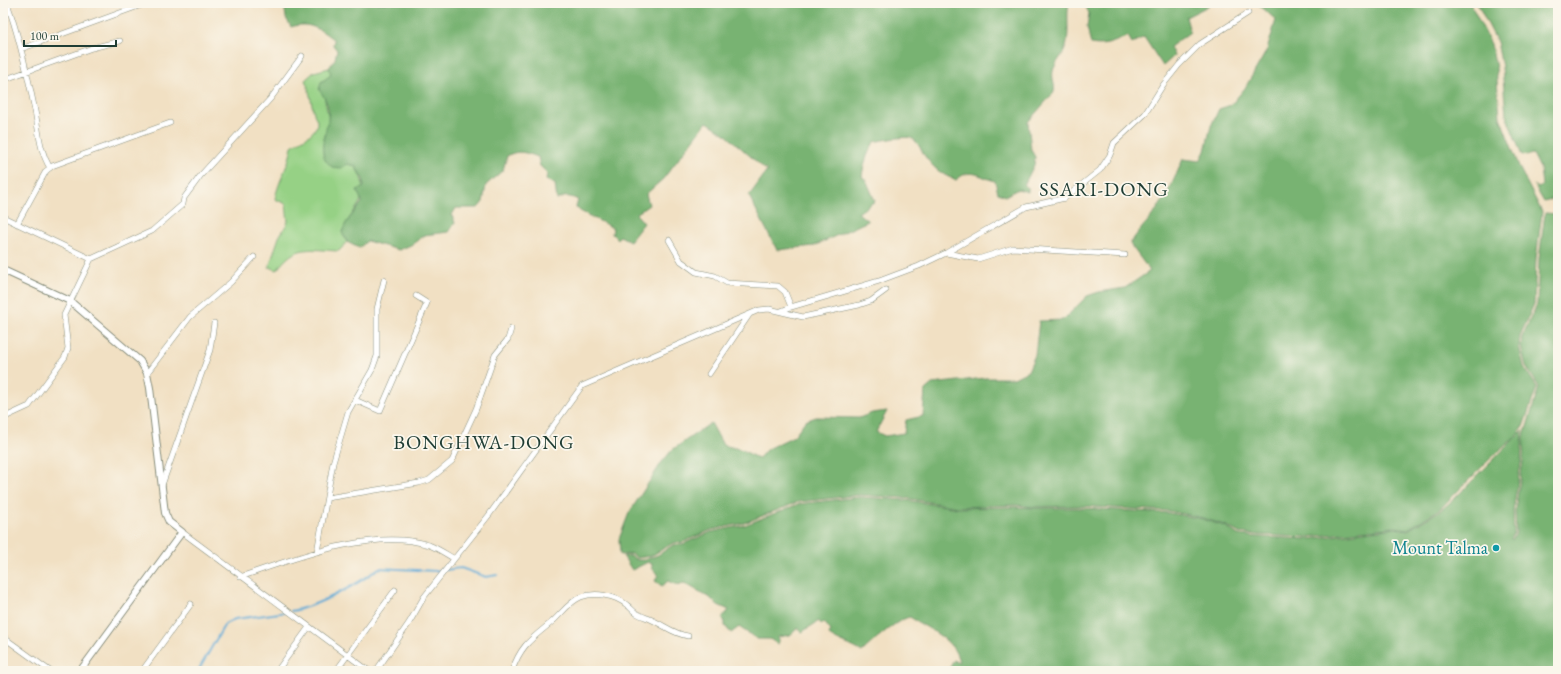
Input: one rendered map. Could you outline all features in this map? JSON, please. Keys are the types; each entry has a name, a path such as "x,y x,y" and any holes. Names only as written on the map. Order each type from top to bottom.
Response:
{"street":[{"path":"7,3 21,49 36,116 40,147 50,168"},
{"path":"21,49 148,3"},
{"path":"780,311 879,281 946,254 1026,207 1065,198 1100,170 1110,155 1114,144 1145,114 1162,85 1179,65 1200,44 1248,13"},
{"path":"3,80 92,48 120,41"},
{"path":"3,418 29,406 65,357 68,348 64,315 91,258 152,231 183,204 184,198 201,175 271,98 302,56"},
{"path":"17,224 46,170 170,123"},
{"path":"3,217 91,258"},
{"path":"669,240 681,261 696,272 715,276 727,284 778,286 785,292 791,307"},
{"path":"946,254 978,259 1014,248 1125,255"},
{"path":"147,373 190,317 211,297 231,282 254,257"},
{"path":"3,270 70,301 140,361 147,373 165,513 169,522 369,671"},
{"path":"317,552 333,463 348,412 372,370 378,356 377,309 384,280"},
{"path":"376,671 447,565 489,515 582,386 750,314 769,309 803,317 860,305 871,301 886,290"},
{"path":"355,400 380,411 427,302 416,296"},
{"path":"709,374 750,314"},
{"path":"162,486 210,350 214,323"},
{"path":"327,498 419,483 429,480 452,461 476,409 494,355 508,339 511,329"},
{"path":"80,671 182,532"},
{"path":"240,576 317,552 350,544 410,541 430,545 453,558"},
{"path":"336,671 395,590"},
{"path":"512,671 532,636 553,621 572,602 592,594 617,598 635,612 650,618 667,630 676,634 688,636"},
{"path":"142,671 191,604"},
{"path":"277,671 308,627"},
{"path":"3,637 50,671"}],"green space":[{"path":"284,3 1069,3 1068,35 1066,46 1053,71 1054,92 1028,122 1031,150 1035,157 1034,165 1024,185 1028,188 1028,192 1018,189 1005,196 998,193 995,181 979,175 970,173 961,176 956,180 948,177 934,167 916,142 911,138 877,141 874,142 868,155 862,176 867,182 875,201 858,213 868,221 814,246 777,250 749,196 767,171 724,133 707,122 663,179 646,194 649,205 636,214 644,223 630,241 620,236 617,239 612,234 613,228 580,211 576,207 578,200 563,197 557,200 555,184 546,180 547,173 540,166 538,157 519,152 507,156 503,170 486,185 483,202 478,208 456,208 452,215 455,223 448,232 425,235 411,245 399,250 367,241 359,248 347,242 342,232 346,223 362,202 357,190 364,187 363,179 355,166 348,164 341,168 332,167 324,157 323,140 327,125 328,108 325,99 319,90 321,82 331,75 329,68 335,59 337,50 333,45 334,40 319,29 303,25 291,27 286,18"},
{"path":"1084,3 1210,3 1208,6 1186,17 1190,32 1170,47 1174,56 1163,66 1144,37 1132,43 1128,36 1106,44 1091,44 1087,27 1089,13"},
{"path":"1260,3 1470,3 1491,44 1496,68 1500,117 1520,169 1542,212 1536,259 1534,304 1520,336 1519,347 1524,367 1537,387 1523,427 1514,438 1491,458 1440,509 1408,529 1395,527 1309,537 1239,533 1227,526 1203,518 1169,511 1080,506 1034,507 1016,505 958,507 905,498 860,495 798,502 744,523 711,530 683,542 673,543 651,556 637,558 632,554 620,555 619,539 629,513 662,462 672,450 711,423 723,445 743,450 759,458 767,449 794,436 805,421 816,417 859,418 872,413 887,411 876,432 885,436 904,433 906,420 923,416 925,390 932,384 985,378 1014,378 1028,371 1035,355 1039,321 1063,320 1087,296 1099,292 1125,288 1150,271 1130,244 1163,200 1183,159 1200,161 1205,151 1211,126 1219,109 1231,105 1245,88 1267,50 1276,20 1259,5"},
{"path":"1477,3 1558,3 1558,189 1551,200 1544,202 1534,185 1539,188 1542,185 1540,168 1533,154 1522,156 1506,115 1502,67 1497,42"},
{"path":"329,68 332,75 321,82 329,124 323,144 348,164 355,166 361,177 363,194 357,208 342,232 347,242 339,251 312,249 297,252 284,261 277,270 269,267 279,237 288,222 286,204 275,199 292,146 312,133 317,126 317,120 305,80 314,72"},
{"path":"1545,213 1558,214 1558,671 948,671 954,660 959,663 957,655 952,647 940,636 910,617 891,627 862,652 829,635 831,631 824,622 821,624 819,621 802,632 798,628 790,635 778,637 777,644 770,639 757,639 739,627 731,633 725,626 725,622 722,618 729,610 718,605 709,597 684,583 676,584 668,581 662,586 655,581 658,575 652,568 652,564 648,562 632,570 623,556 631,556 637,560 644,560 658,555 673,545 683,544 711,532 745,525 799,504 860,497 905,500 958,508 1079,508 1169,513 1203,519 1227,527 1238,535 1258,537 1309,539 1395,528 1408,530 1441,510 1454,499 1523,430 1521,463 1513,511 1514,533 1511,539 1513,539 1516,533 1515,511 1523,462 1524,436 1539,387 1526,366 1521,347 1522,337 1537,304 1539,259"}],"waterway":[{"path":"291,611 325,600 360,581 379,568 436,571 461,568 486,577 497,575"},
{"path":"198,671 225,624 235,619 287,612"}],"place":[{"name":"Mount Talma","path":"1496,548"}],"district":[{"name":"SSARI-DONG","path":"1104,189"},
{"name":"BONGHWA-DONG","path":"484,442"}]}
